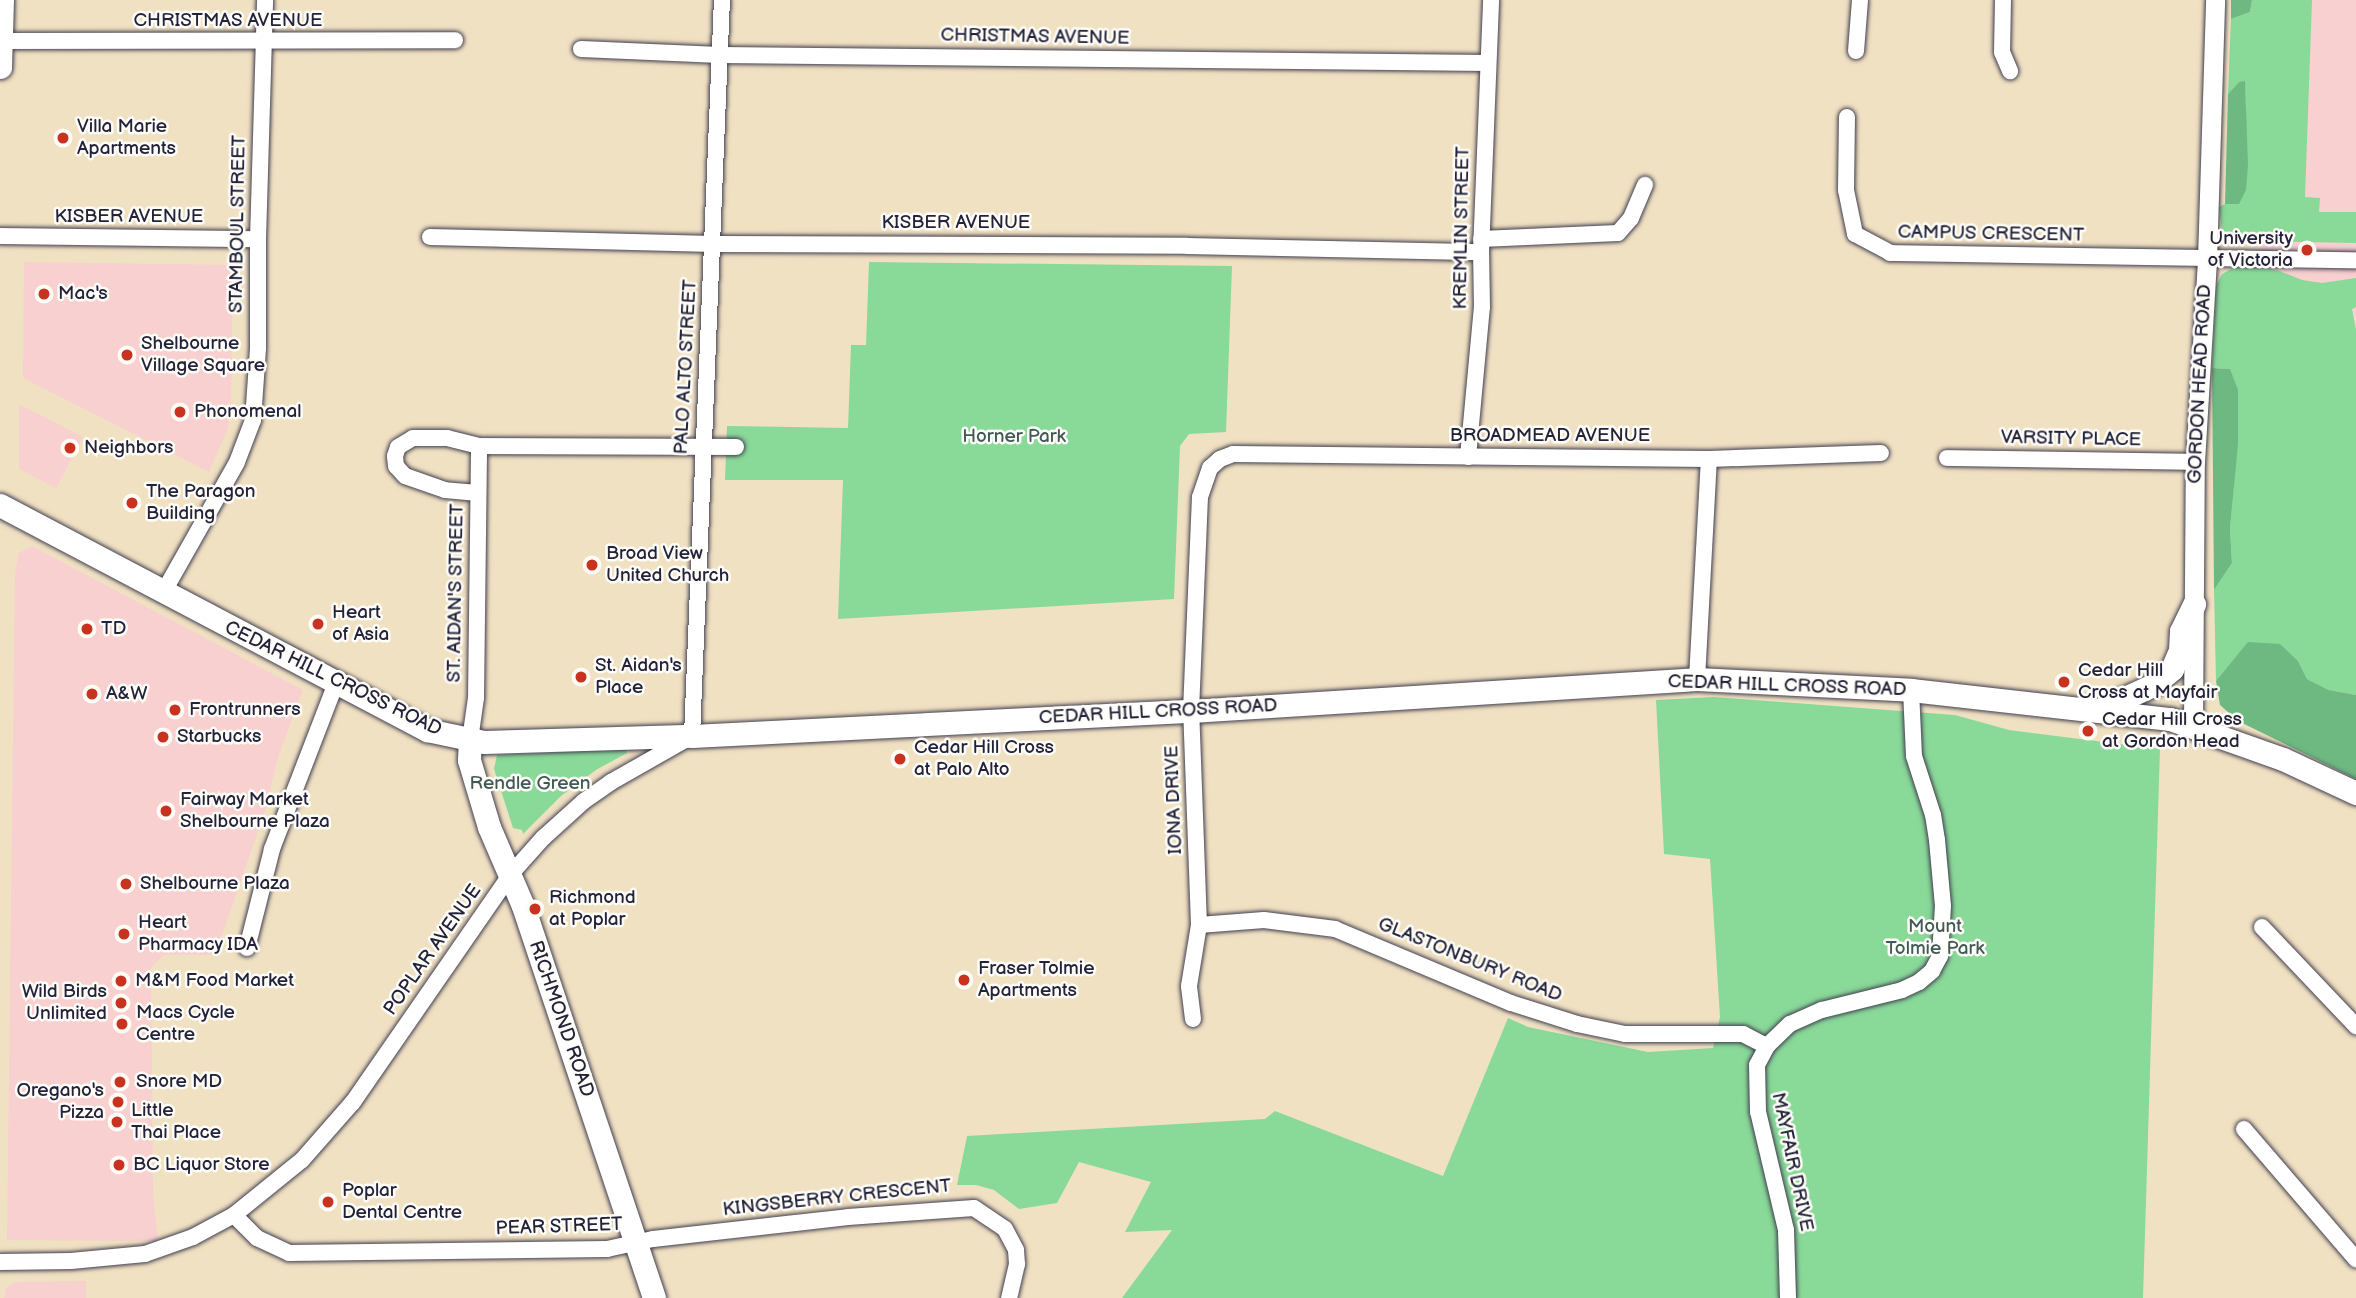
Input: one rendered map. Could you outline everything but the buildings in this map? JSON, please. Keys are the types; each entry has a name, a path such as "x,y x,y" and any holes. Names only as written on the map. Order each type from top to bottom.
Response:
{"main road":[{"path":"0,67 2,0"},
{"name":"CEDAR HILL CROSS ROAD","path":"0,505 427,730 470,740 514,743 692,736 1191,710 1697,679 1911,690 2101,709 2193,725 2283,759 2356,793"},
{"path":"2101,709 2153,685 2172,670 2180,650 2181,631 2194,604"},
{"name":"RICHMOND ROAD","path":"470,740 473,771 489,827 527,918 654,1298"}],"street":[{"name":"STAMBOUL STREET","path":"163,593 249,435 258,348 257,239 265,0"},
{"name":"PALO ALTO STREET","path":"692,736 722,0"},
{"name":"KREMLIN STREET","path":"1468,457 1482,307 1481,246 1491,0"},
{"path":"1856,51 1860,0"},
{"path":"2003,0 2002,52 2010,71"},
{"name":"GORDON HEAD ROAD","path":"2193,725 2195,462 2207,259 2215,0"},
{"name":"CHRISTMAS AVENUE","path":"1,41 455,40"},
{"name":"CHRISTMAS AVENUE","path":"582,50 720,55 1488,63"},
{"name":"CAMPUS CRESCENT","path":"1847,117 1846,190 1855,234 1890,253 2356,260"},
{"name":"KISBER AVENUE","path":"430,237 713,244 1481,246 1618,233 1631,218 1645,185"},
{"name":"KISBER AVENUE","path":"0,236 257,239"},
{"path":"478,493 445,491 405,476 396,466 395,456 402,443 413,438 447,438 479,446 736,447"},
{"name":"ST. AIDAN'S STREET","path":"470,740 476,703 479,446"},
{"name":"BROADMEAD AVENUE","path":"1220,459 1233,454 1709,459 1881,453"},
{"name":"VARSITY PLACE","path":"1947,458 2195,462"},
{"name":"IONA DRIVE","path":"1193,1019 1189,986 1199,925 1191,710 1200,497 1210,468 1220,459"},
{"path":"1697,679 1709,459"},
{"path":"247,948 272,849 336,683"},
{"name":"MAYFAIR DRIVE","path":"1788,1298 1787,1230 1755,1091 1757,1065 1767,1046 1790,1024 1822,1010 1902,990 1919,982 1932,971 1940,956 1943,906 1937,840 1933,815 1914,756 1911,690"},
{"name":"POPLAR AVENUE","path":"234,1215 302,1160 353,1102 510,875 543,838 584,801 692,736"},
{"name":"GLASTONBURY ROAD","path":"1199,925 1264,920 1335,929 1511,1003 1577,1024 1625,1034 1743,1034 1767,1046"},
{"path":"2262,927 2356,1026"},
{"path":"2244,1129 2356,1259"},
{"name":"KINGSBERRY CRESCENT","path":"637,1245 653,1239 835,1218 957,1206 974,1208 990,1216 1012,1238 1017,1264 1009,1298"},
{"path":"0,1262 71,1261 145,1254 193,1237 234,1215"},
{"name":"PEAR STREET","path":"234,1215 257,1238 289,1253 607,1249 637,1245"}],"shaded area":[{"name":"University of Victoria","path":"2268,0 2356,0 2356,727 2250,501"},
{"name":"Shelbourne Village Square","path":"24,262 233,265 231,409 227,431 209,472 23,378"},
{"path":"19,404 83,437 56,488 19,469"},
{"name":"Shelbourne Plaza","path":"32,546 303,690 278,757 264,814 215,955 164,955 151,967 153,1194 158,1241 7,1240 15,571 19,553"},
{"path":"86,1281 86,1298 4,1298 6,1288 16,1282"}],"green space":[{"path":"2231,0 2252,0 2250,12 2231,19"},
{"path":"2252,0 2312,0 2305,197 2320,198 2319,212 2356,212 2356,243 2236,241 2222,232 2219,207 2239,203 2246,133 2245,82 2239,82 2228,94 2231,19 2250,12"},
{"path":"2245,81 2248,165 2246,190 2239,204 2225,204 2228,94 2239,82"},
{"name":"Horner Park","path":"869,262 1232,266 1226,432 1189,434 1180,446 1174,599 838,619 843,480 725,480 727,426 848,428 851,345 866,345"},
{"path":"2256,267 2322,283 2356,278 2356,307 2352,309 2356,330 2356,695 2329,690 2307,679 2298,661 2248,643 2216,681 2214,590 2232,563 2230,529 2234,484 2229,369 2212,368 2216,286 2222,274 2233,268"},
{"path":"2212,368 2230,369 2238,390 2238,444 2230,529 2232,563 2214,590"},
{"path":"2248,642 2280,644 2298,661 2307,679 2329,690 2356,695 2356,779 2238,721 2220,705 2216,681"},
{"name":"Mount Tolmie Park","path":"1714,697 1955,715 2009,730 2160,749 2143,1298 1122,1298 1172,1230 1125,1232 1151,1182 1079,1162 1057,1203 1019,1209 994,1190 976,1185 957,1185 967,1136 1265,1119 1275,1111 1443,1176 1508,1018 1528,1027 1648,1052 1713,1048 1720,1017 1710,859 1664,854 1656,700"},
{"name":"Rendle Green","path":"627,749 627,753 596,770 561,796 523,834 522,830 513,828 494,769 497,755"}],"place":[{"name":"Villa Marie Apartments","path":"63,138"},
{"name":"University of Victoria","path":"2307,250"},
{"name":"Mac's","path":"44,294"},
{"name":"Shelbourne Village Square","path":"127,355"},
{"name":"Phonomenal","path":"180,412"},
{"name":"Neighbors","path":"70,448"},
{"name":"The Paragon Building","path":"132,503"},
{"name":"Broad View United Church","path":"592,565"},
{"name":"Heart of Asia","path":"318,624"},
{"name":"TD","path":"87,629"},
{"name":"St. Aidan's Place","path":"581,677"},
{"name":"Cedar Hill Cross at Mayfair","path":"2064,682"},
{"name":"A&W","path":"92,694"},
{"name":"Frontrunners","path":"175,710"},
{"name":"Cedar Hill Cross at Gordon Head","path":"2088,731"},
{"name":"Starbucks","path":"163,737"},
{"name":"Cedar Hill Cross at Palo Alto","path":"900,759"},
{"name":"Fairway Market Shelbourne Plaza","path":"166,811"},
{"name":"Shelbourne Plaza","path":"126,884"},
{"name":"Richmond at Poplar","path":"535,909"},
{"name":"Heart Pharmacy IDA","path":"124,934"},
{"name":"Fraser Tolmie Apartments","path":"964,980"},
{"name":"M&M Food Market","path":"121,981"},
{"name":"Wild Birds Unlimited","path":"121,1003"},
{"name":"Macs Cycle Centre","path":"122,1024"},
{"name":"Snore MD","path":"120,1082"},
{"name":"Oregano's Pizza","path":"118,1102"},
{"name":"Little Thai Place","path":"117,1122"},
{"name":"BC Liquor Store","path":"119,1165"},
{"name":"Poplar Dental Centre","path":"328,1202"}]}
